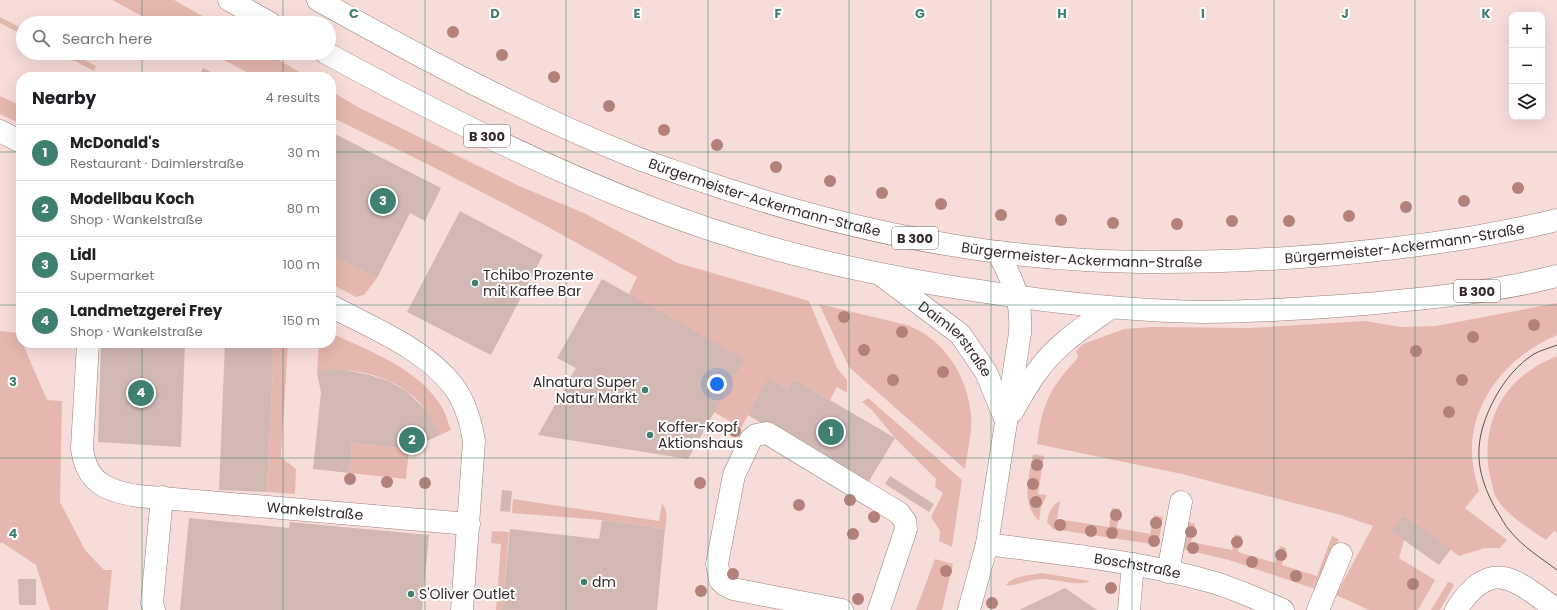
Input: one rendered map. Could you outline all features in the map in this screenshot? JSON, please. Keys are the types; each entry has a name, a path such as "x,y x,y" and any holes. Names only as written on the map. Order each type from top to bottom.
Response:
{"main road":[{"path":"229,0 258,16"},
{"name":"Bürgermeister-Ackermann-Straße","path":"318,0 430,62 508,101 635,157 745,195 833,220 931,242 998,252 1127,262 1276,258 1424,245 1533,226 1557,220"},
{"name":"B 300","path":"336,58 438,112 598,187 653,209 782,250 924,284 1110,308 1207,312 1307,308 1396,301 1518,286 1557,276"},
{"path":"0,131 16,139"},
{"path":"969,610 988,544 1020,333 1021,312 1017,296 1013,282 998,252"},
{"name":"Daimlerstraße","path":"881,274 960,334 986,372 1006,422"},
{"path":"1006,422 1037,372 1058,347 1072,335 1110,308"},
{"path":"336,309 426,359 455,387 472,425 474,441 462,610"},
{"name":"Wankelstraße","path":"88,348 82,448 84,463 91,476 106,488 123,494 469,524"},
{"path":"842,610 733,589 725,585 720,580 717,564 734,475 751,439 756,435 767,433 881,501 899,513 905,521 906,529 879,610"},
{"path":"154,610 152,603 162,497"},
{"path":"1168,572 1181,502"},
{"name":"Boschstraße","path":"988,544 1133,564 1213,582 1283,610"},
{"path":"1318,610 1341,554"},
{"path":"1129,610 1133,564"},
{"path":"1465,607 1482,580 1495,577 1511,579 1557,610"}],"shaded area":[{"path":"112,0 174,0 203,16 142,16"},
{"path":"0,17 16,25 16,31 0,23"},
{"path":"73,60 84,60 96,66 94,71"},
{"path":"224,60 279,60 299,72 247,72"},
{"path":"336,94 358,107 519,186 584,213 678,263 809,301 837,368 847,380 847,393 837,387 830,400 794,379 787,389 748,415 741,428 714,412 629,294 637,277 486,194 336,119"},
{"path":"0,96 16,104 16,122 0,114"},
{"path":"336,258 377,278 364,295 356,297 336,287"},
{"path":"1557,303 1557,335 1525,353 1499,378 1488,393 1480,409 1475,426 1472,457 1479,491 1465,508 1507,540 1500,548 1485,548 1459,556 1403,515 1391,531 1404,540 1399,558 1435,580 1418,610 1369,610 1336,595 1373,526 1341,515 1182,474 1037,444 1041,418 1048,398 1059,380 1076,360 1078,356 1076,351 1083,344 1124,329 1152,327 1251,328 1365,321 1401,327 1436,326"},
{"path":"819,304 907,325 932,339 942,349 959,372 969,400 971,427 965,469 849,367"},
{"path":"0,331 16,333 16,348 24,348 47,400 62,401 60,502 85,550 104,570 112,570 108,610 50,610 36,565 3,543 0,543"},
{"path":"336,335 377,354 407,371 432,393 442,407 451,430 440,435 421,404 399,386 387,380 373,375 344,370 317,373 319,348 336,348"},
{"path":"274,348 288,348 281,457 296,469 295,494 267,492"},
{"path":"1557,356 1557,533 1554,531 1546,540 1513,517 1496,497 1489,472 1488,446 1492,420 1504,396 1527,372"},
{"path":"868,398 962,480 952,547 939,541 940,531 931,517 943,493 935,487 936,479 895,438 872,410 862,402"},
{"path":"352,443 409,449 406,479 349,473"},
{"path":"1033,454 1044,456 1038,494 1047,495 1041,507 1039,521 1029,506 1027,489"},
{"path":"513,499 659,521 662,503 666,515 665,529 602,520 512,513"},
{"path":"1060,501 1057,519 1109,527 1112,508 1120,509 1117,528 1150,534 1154,515 1163,517 1158,545 1053,529 1047,522 1049,512"},
{"path":"1187,521 1195,524 1191,542 1232,550 1235,534 1242,536 1238,552 1275,563 1280,546 1286,548 1282,565 1317,576 1332,536 1339,539 1318,590 1229,560 1182,549"},
{"path":"492,531 509,532 502,610 496,610 501,544 491,543"},
{"path":"935,559 953,564 942,610 916,610"},
{"path":"1042,573 1090,581 1086,583 1075,583 1039,579 1013,585 1006,585 1017,578"},
{"path":"1448,582 1454,585 1440,610 1431,610"}],"building":[{"path":"203,68 211,72 201,72"},
{"path":"336,135 441,188 425,221 410,213 377,278 336,258"},
{"name":"Tchibo Prozente mit Kaffee Bar","path":"460,211 543,255 491,355 407,312"},
{"name":"Alnatura Super Natur Markt","path":"602,279 744,359 688,459 538,435 576,368 557,358"},
{"path":"101,348 185,348 181,447 98,442"},
{"path":"225,348 274,348 267,492 219,490"},
{"path":"329,369 340,369 370,375 388,381 406,391 426,410 440,435 409,449 352,443 349,473 313,469 321,392 317,373"},
{"path":"768,379 787,389 794,379 895,438 866,486 748,415"},
{"path":"890,476 934,504 929,512 885,484"},
{"path":"502,490 512,491 510,512 500,511"},
{"path":"1403,515 1451,549 1439,565 1391,531"},
{"path":"189,518 289,528 290,522 429,535 422,610 180,610"},
{"path":"602,520 665,529 657,610 502,610 510,529 599,539"},
{"path":"18,579 36,579 36,605 19,605"},
{"path":"1065,588 1097,610 1019,610"}],"tram line":[{"path":"1557,345 1528,358 1517,367 1503,384 1488,411 1480,440 1479,454 1483,482 1506,527 1526,547 1557,570"}],"place":[{"name":"Lidl","path":"383,201"},
{"name":"Tchibo Prozente mit Kaffee Bar","path":"475,283"},
{"name":"Alnatura Super Natur Markt","path":"645,390"},
{"name":"Landmetzgerei Frey","path":"141,393"},
{"name":"McDonald's","path":"831,432"},
{"name":"Koffer-Kopf Aktionshaus","path":"650,435"},
{"name":"Modellbau Koch","path":"412,440"},
{"name":"dm","path":"584,582"},
{"name":"S'Oliver Outlet","path":"411,594"}]}
